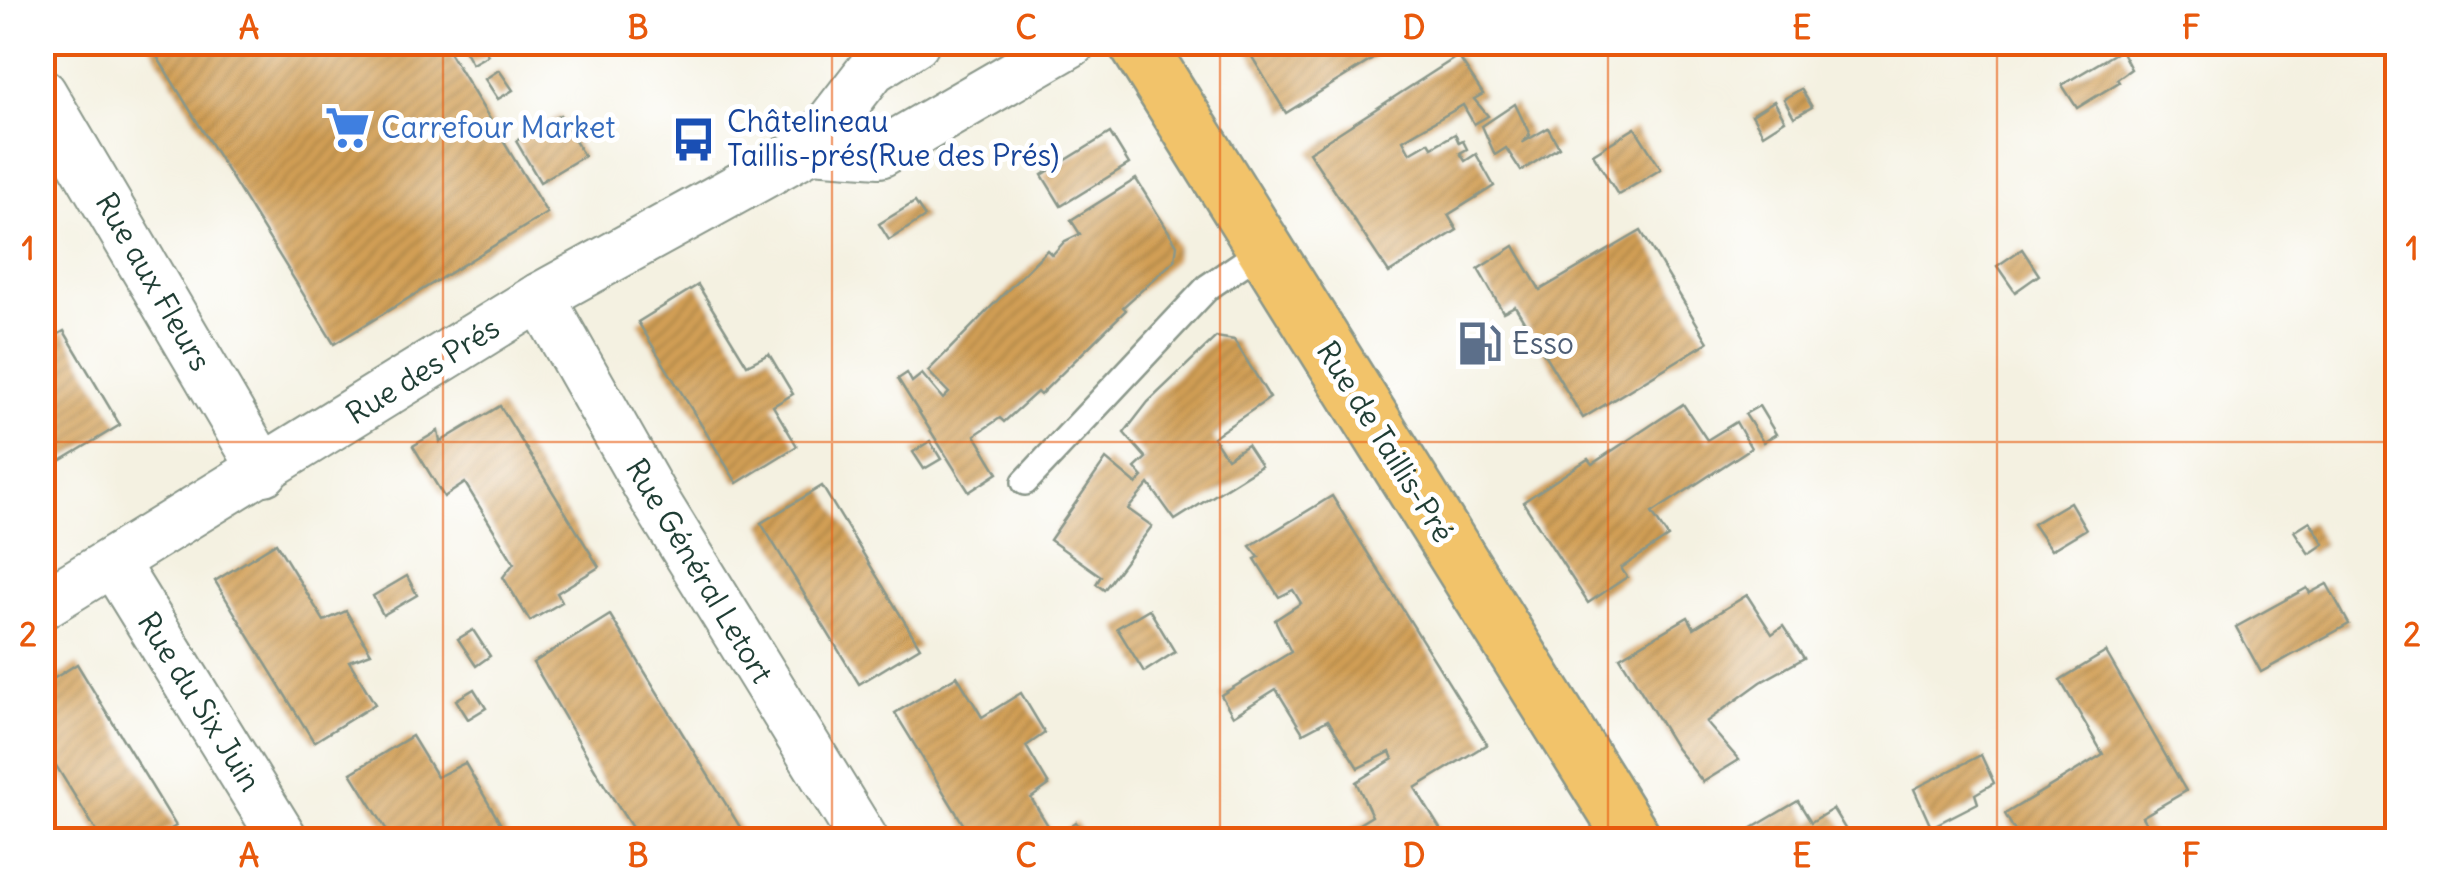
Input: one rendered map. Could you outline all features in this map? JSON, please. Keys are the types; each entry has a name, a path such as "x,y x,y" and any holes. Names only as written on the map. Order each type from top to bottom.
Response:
{"main road":[{"name":"Rue de Taillis-Pré","path":"1136,42 1618,828"}],"street":[{"path":"811,148 872,69 915,42"},
{"path":"811,148 880,153 1072,42"},
{"name":"Rue aux Fleurs","path":"42,93 264,470"},
{"name":"Rue des Prés","path":"42,605 114,564 540,297 811,148"},
{"name":"Rue Général Letort","path":"540,297 655,500 864,840"},
{"name":"Rue du Six Juin","path":"114,564 284,840"}],"lane":[{"path":"1024,482 1208,287 1264,249"}],"building":[{"name":"Carrefour Market","path":"148,42 443,42 547,213 334,344"},
{"path":"480,42 488,55 472,64 461,44"},
{"path":"1243,42 1367,42 1376,57 1286,113"},
{"path":"2121,50 2131,69 2117,79 2119,82 2077,108 2062,85"},
{"path":"1458,56 1483,94 1474,99 1488,116 1474,124 1463,105 1403,140 1410,153 1429,142 1432,147 1455,134 1467,149 1460,153 1465,161 1476,154 1494,186 1448,215 1457,230 1389,273 1309,152"},
{"path":"499,70 513,90 498,99 485,79"},
{"path":"1801,89 1812,107 1794,117 1784,99"},
{"path":"1774,101 1785,120 1763,134 1752,115"},
{"path":"1515,104 1530,135 1522,143 1548,128 1559,147 1521,171 1506,148 1495,155 1482,126"},
{"path":"560,115 584,156 540,182 516,141"},
{"path":"1635,128 1661,169 1618,195 1593,154"},
{"path":"1110,133 1129,164 1061,206 1042,175"},
{"path":"1136,179 1177,245 1175,260 1123,307 1126,310 1040,395 1037,392 1004,422 1000,418 975,435 998,473 969,492 898,379 907,373 912,382 922,374 943,399 949,393 928,371 1047,250 1052,255 1065,241 1080,234 1071,220"},
{"path":"915,202 925,217 889,240 879,224"},
{"path":"1641,231 1708,342 1583,418 1515,306 1503,312 1478,269 1514,246 1540,290"},
{"path":"2022,249 2039,275 2015,292 1997,266"},
{"path":"698,285 747,365 769,354 793,394 773,406 797,446 737,483 638,322"},
{"path":"64,331 120,425 42,472 42,344"},
{"path":"1216,337 1234,340 1270,398 1213,437 1227,458 1247,445 1261,466 1175,520 1149,484 1128,509 1152,526 1104,590 1096,584 1101,576 1050,540 1106,459 1136,484 1143,477 1135,468 1146,458 1124,433 1148,402"},
{"path":"1683,404 1707,440 1736,422 1751,448 1652,513 1668,537 1621,568 1627,577 1588,603 1523,502 1588,459 1592,464"},
{"path":"500,406 599,567 557,593 562,602 530,621 503,577 514,563 465,483 444,497 413,446 438,431 440,442"},
{"path":"1759,406 1776,434 1763,442 1745,414"},
{"path":"930,441 941,459 924,469 913,452"},
{"path":"822,486 920,647 859,684 761,523"},
{"path":"1332,496 1487,744 1415,788 1447,840 1333,840 1372,816 1356,782 1393,759 1390,752 1358,768 1328,720 1303,733 1276,689 1233,716 1221,695 1291,652 1275,620 1301,603 1293,590 1279,597 1250,546"},
{"path":"2070,502 2086,529 2051,550 2033,524"},
{"path":"2310,521 2324,544 2309,554 2294,531"},
{"path":"276,543 324,621 346,611 371,653 349,661 375,704 314,742 215,581"},
{"path":"407,576 417,595 383,615 373,596"},
{"path":"2327,584 2349,624 2261,672 2236,627 2307,588 2310,593"},
{"path":"1747,595 1772,634 1783,626 1804,658 1761,682 1706,722 1739,760 1703,782 1676,748 1620,657 1688,617 1694,628"},
{"path":"1149,609 1175,652 1144,672 1117,628"},
{"path":"610,615 748,840 640,840 603,783 533,663"},
{"path":"473,630 490,656 476,666 458,639"},
{"path":"2106,652 2186,791 2142,817 2156,840 2020,840 2005,814 2103,754 2060,680"},
{"path":"77,664 176,826 151,840 102,840 42,743 42,686"},
{"path":"957,676 982,717 1021,693 1045,733 1026,746 1049,785 1031,798 1055,837 1076,822 1088,840 973,840 895,713"},
{"path":"474,689 486,708 468,719 456,700"},
{"path":"412,736 437,777 465,763 510,840 393,840 351,773"},
{"path":"1981,755 1994,783 1975,794 1978,803 1931,827 1914,789"},
{"path":"1798,801 1811,822 1833,809 1852,840 1732,840"}],"place":[{"name":"Carrefour Market","path":"348,128"},
{"name":"Châtelineau Taillis-prés(Rue des Prés)","path":"694,139"},
{"name":"Esso","path":"1479,344"}]}
